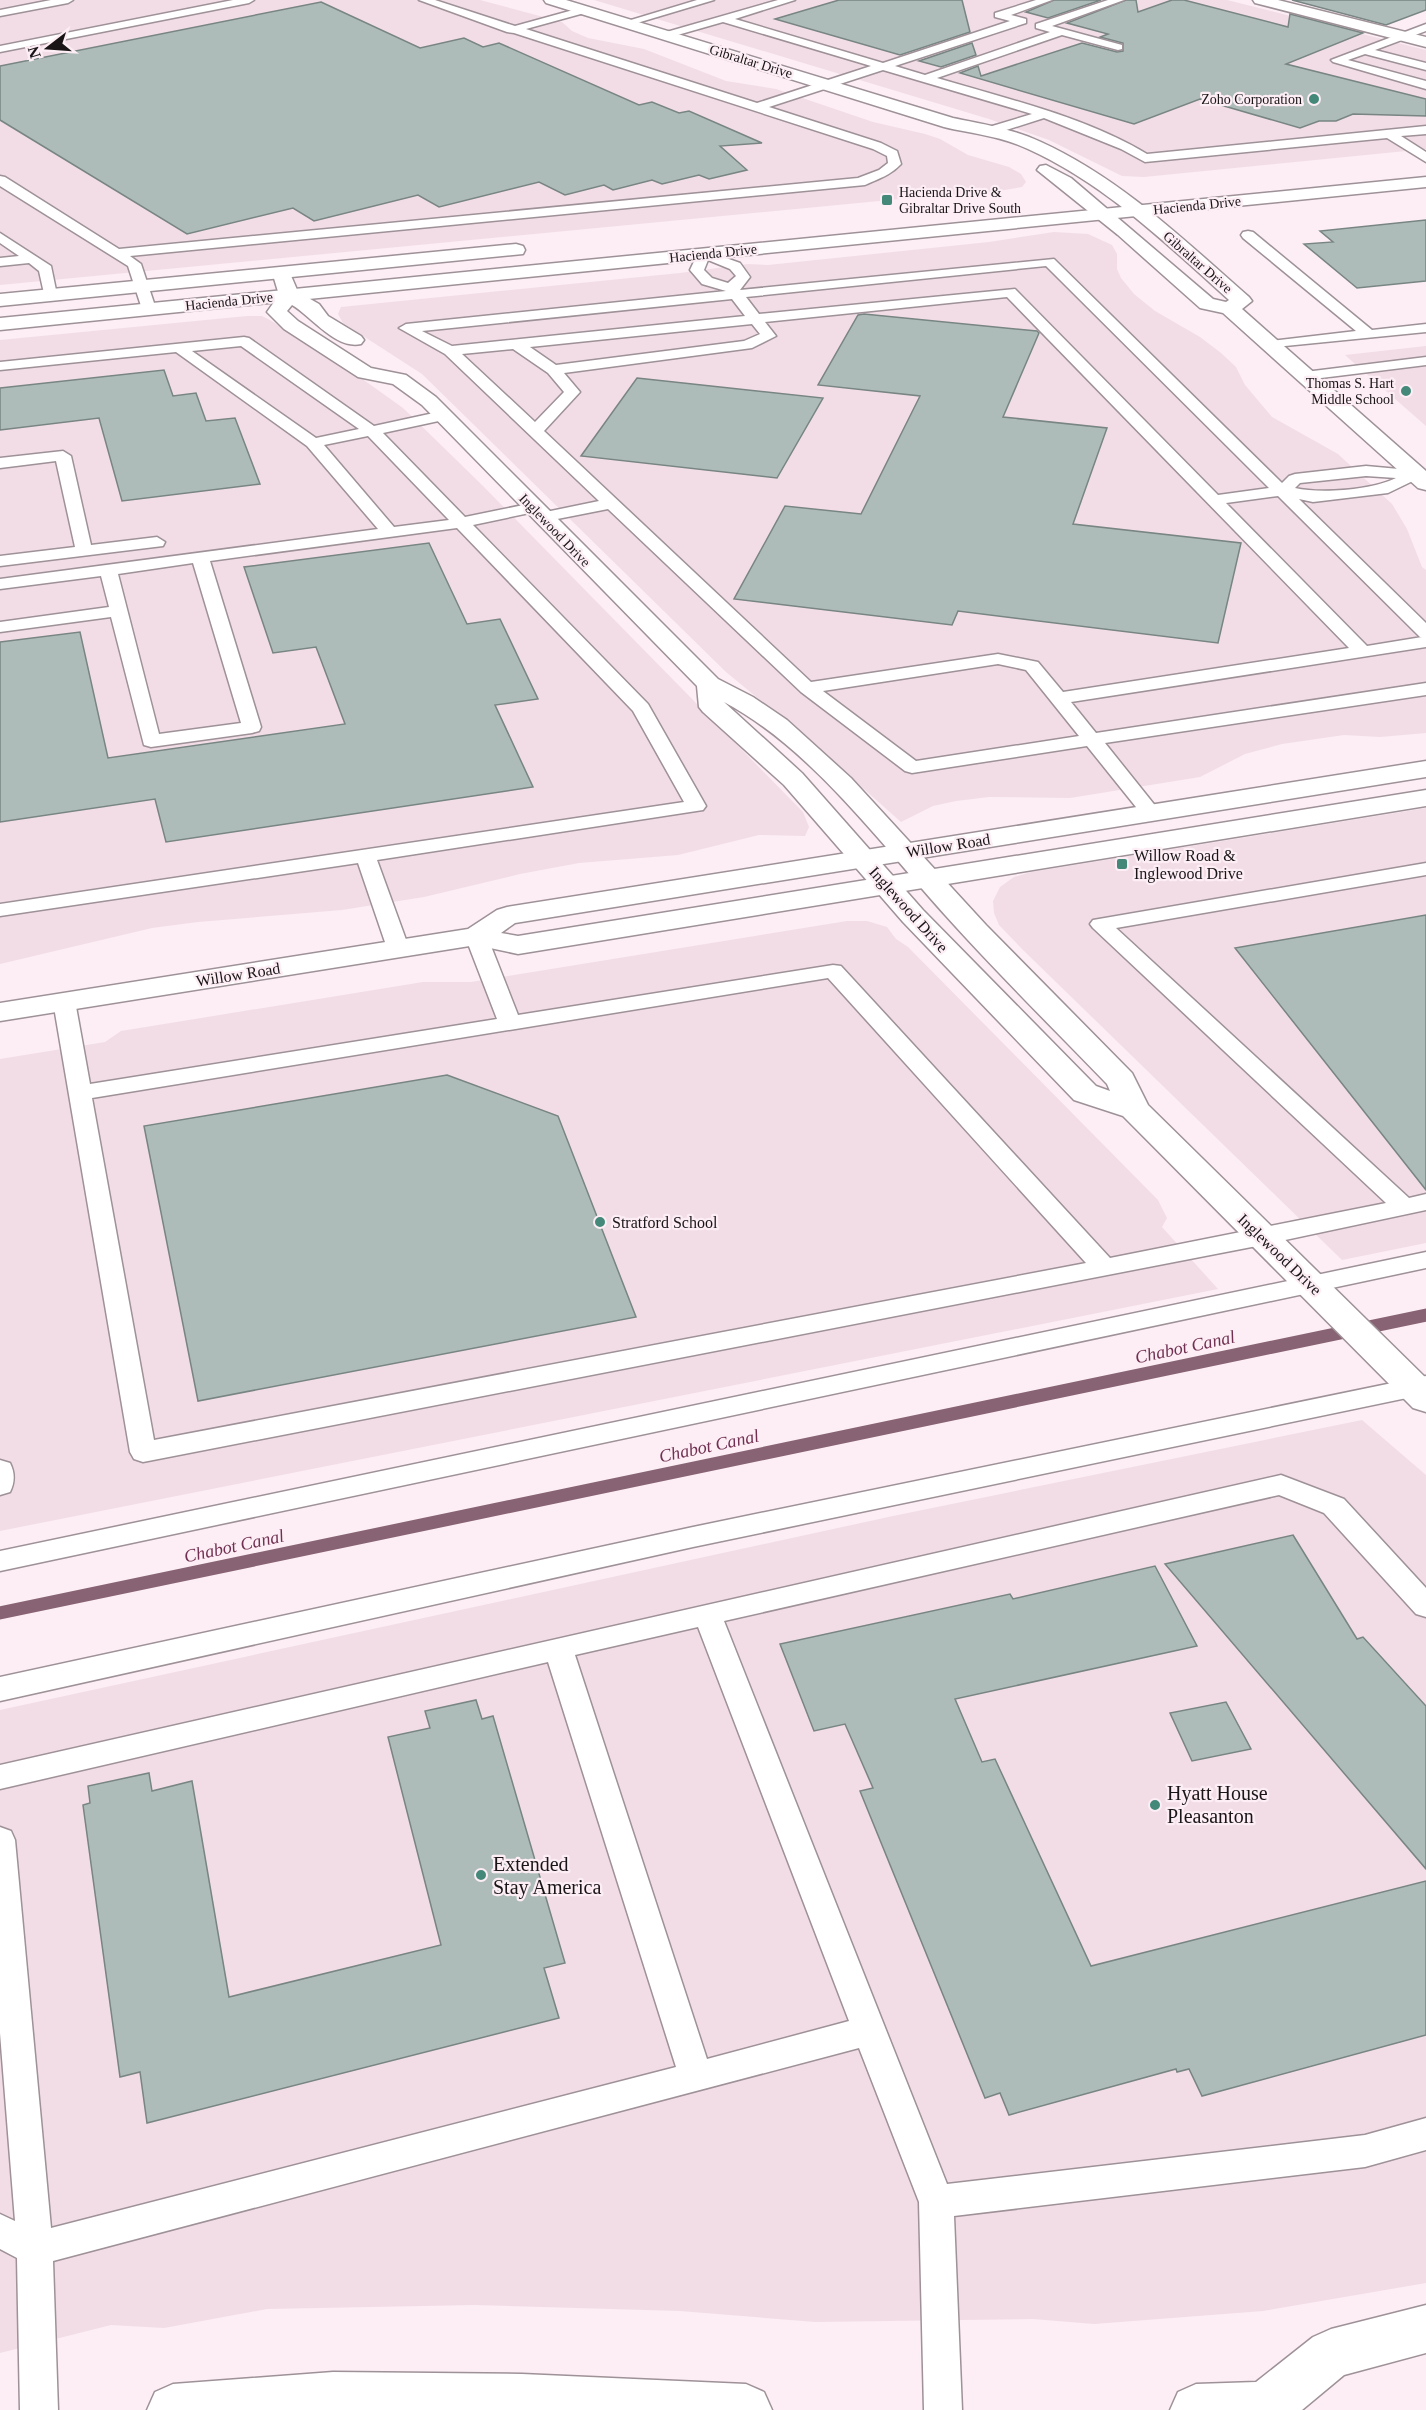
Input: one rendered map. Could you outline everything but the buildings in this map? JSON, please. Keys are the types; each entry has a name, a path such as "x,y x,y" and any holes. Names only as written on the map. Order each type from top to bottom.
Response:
{"street":[{"name":"Gibraltar Drive","path":"551,0 950,123 971,124 993,130 1071,163 1116,193 1242,301 1229,308"},
{"path":"1260,0 1426,42"},
{"path":"1405,19 1426,26"},
{"name":"Gibraltar Drive","path":"950,123 953,131 1041,167 1082,196 1207,304 1229,308 1421,478"},
{"path":"1402,166 1426,163"},
{"name":"Hacienda Drive","path":"0,324 1426,182"},
{"name":"Hacienda Drive","path":"1053,199 1140,191"},
{"name":"Hacienda Drive","path":"0,300 539,248"},
{"path":"281,273 289,295"},
{"name":"Inglewood Drive","path":"399,379 395,366 321,320 312,308 289,295 277,312 291,325 365,373 399,379 429,401 709,684 737,696 827,770 1121,1080 1134,1108 1262,1237 1418,1387"},
{"name":"Inglewood Drive","path":"709,684 712,707 794,779 913,916 1085,1093 1134,1108"},
{"name":"Willow Road","path":"476,936 507,916 1426,769"},
{"name":"Willow Road","path":"0,1012 476,936 518,945 1426,798"},
{"path":"1196,2410 1271,2408 1331,2354 1426,2329"},
{"path":"173,2410 258,2402 385,2397 589,2401 746,2410"}],"lane":[{"path":"0,13 68,0"},
{"path":"0,49 249,0"},
{"path":"116,253 860,182 883,173 895,164 893,154 877,146 511,30 424,0"},
{"path":"656,0 682,8"},
{"path":"627,23 709,0"},
{"path":"667,35 790,0"},
{"path":"1047,0 999,15 1118,47"},
{"path":"1040,26 1119,0"},
{"path":"511,30 584,10"},
{"path":"723,19 1046,114 1125,146 1144,158 1426,130"},
{"path":"758,107 1022,21"},
{"path":"1426,26 1338,60 1426,85"},
{"path":"924,79 1061,32"},
{"path":"1364,50 1426,67"},
{"path":"993,130 1046,114"},
{"path":"1390,134 1426,158"},
{"path":"0,180 134,264 149,309"},
{"path":"1248,235 1368,334"},
{"path":"0,237 46,268 50,295"},
{"path":"553,370 747,345 769,336 734,291 706,281 697,270 704,254 735,266 743,277 734,291"},
{"path":"0,262 32,259"},
{"path":"1426,633 1049,262 734,291 406,328 450,351 807,688 912,767 1426,689"},
{"path":"450,351 1010,292 1363,652"},
{"path":"1271,345 1426,328"},
{"path":"0,366 244,341 372,431 641,708 696,806 0,910"},
{"path":"516,344 553,370 573,392 535,431"},
{"path":"179,348 313,443 390,532"},
{"path":"1305,376 1426,361"},
{"path":"313,443 443,416"},
{"path":"0,463 63,456 84,551"},
{"path":"1214,500 1283,491 1313,497 1388,488 1421,478"},
{"path":"0,584 611,502"},
{"path":"0,561 157,542"},
{"path":"108,569 151,741 252,727 200,557"},
{"path":"0,627 118,611"},
{"path":"1058,698 1426,642"},
{"path":"807,688 998,659 1032,666 1151,813"},
{"path":"366,856 398,948"},
{"path":"1415,1205 1100,924 1426,869"},
{"path":"476,936 510,1023"},
{"path":"80,1093 834,971 1104,1267"},
{"path":"64,1001 143,1452 1262,1237 1415,1205"},
{"path":"0,1561 1316,1288 1426,1260"},
{"path":"0,1689 693,1537 1418,1387"},
{"path":"0,1470 0,1485"},
{"path":"0,1777 1281,1485 1334,1506 1426,1606"},
{"path":"707,1614 936,2202 943,2410"},
{"path":"558,1648 696,2077"},
{"path":"0,1840 35,2249 39,2410"},
{"path":"0,2231 35,2249 868,2031"},
{"path":"936,2202 1365,2151 1426,2134"}],"shaded area":[{"path":"0,0 480,0 562,22 572,31 588,38 644,49 726,81 776,89 873,122 940,139 968,155 1009,167 1021,174 1026,182 1022,187 987,193 942,195 0,285"},
{"path":"594,0 1227,0 1426,50 1426,149 1144,177 1122,176 1049,140 989,119"},
{"path":"1054,232 1088,234 1112,245 1117,254 1117,269 1121,278 1134,294 1155,311 1200,337 1221,353 1236,367 1245,385 1272,417 1338,454 1392,504 1407,529 1422,567 1426,570 1426,733 1380,737 1344,735 1282,744 1245,754 1200,777 1070,798 989,797 956,801 933,806 901,822 810,741 726,672 422,374 343,323 338,314 341,307 680,273 748,264 768,265 989,242"},
{"path":"262,316 270,320 361,378 403,408 482,485 803,812 809,827 805,836 759,835 678,855 579,863 520,874 424,897 342,910 152,928 0,964 0,340"},
{"name":"Thomas S. Hart Middle School","path":"1426,346 1426,426 1345,355"},
{"path":"1426,808 1426,1243 1342,1260 1022,949 999,925 994,913 993,901 1000,887 1014,877 1031,872"},
{"name":"Stratford School","path":"847,921 867,921 887,927 896,939 908,947 1158,1200 1167,1218 1162,1227 1218,1289 0,1531 0,1059 105,1042 121,1031 423,982 471,982"},
{"path":"1362,1420 1426,1475 1426,2283 1263,2311 1094,2324 1033,2319 815,2322 680,2311 475,2305 267,2309 164,2328 111,2325 0,2353 0,1710 893,1516"}],"waterway":[{"name":"Chabot Canal","path":"0,1613 1426,1315"}],"place":[{"name":"Zoho Corporation","path":"1314,99"},
{"name":"Hacienda Drive & Gibraltar Drive South","path":"887,200"},
{"name":"Thomas S. Hart Middle School","path":"1406,391"},
{"name":"Willow Road & Inglewood Drive","path":"1122,864"},
{"name":"Stratford School","path":"600,1222"},
{"name":"Hyatt House Pleasanton","path":"1155,1805"},
{"name":"Extended Stay America","path":"481,1875"}]}
